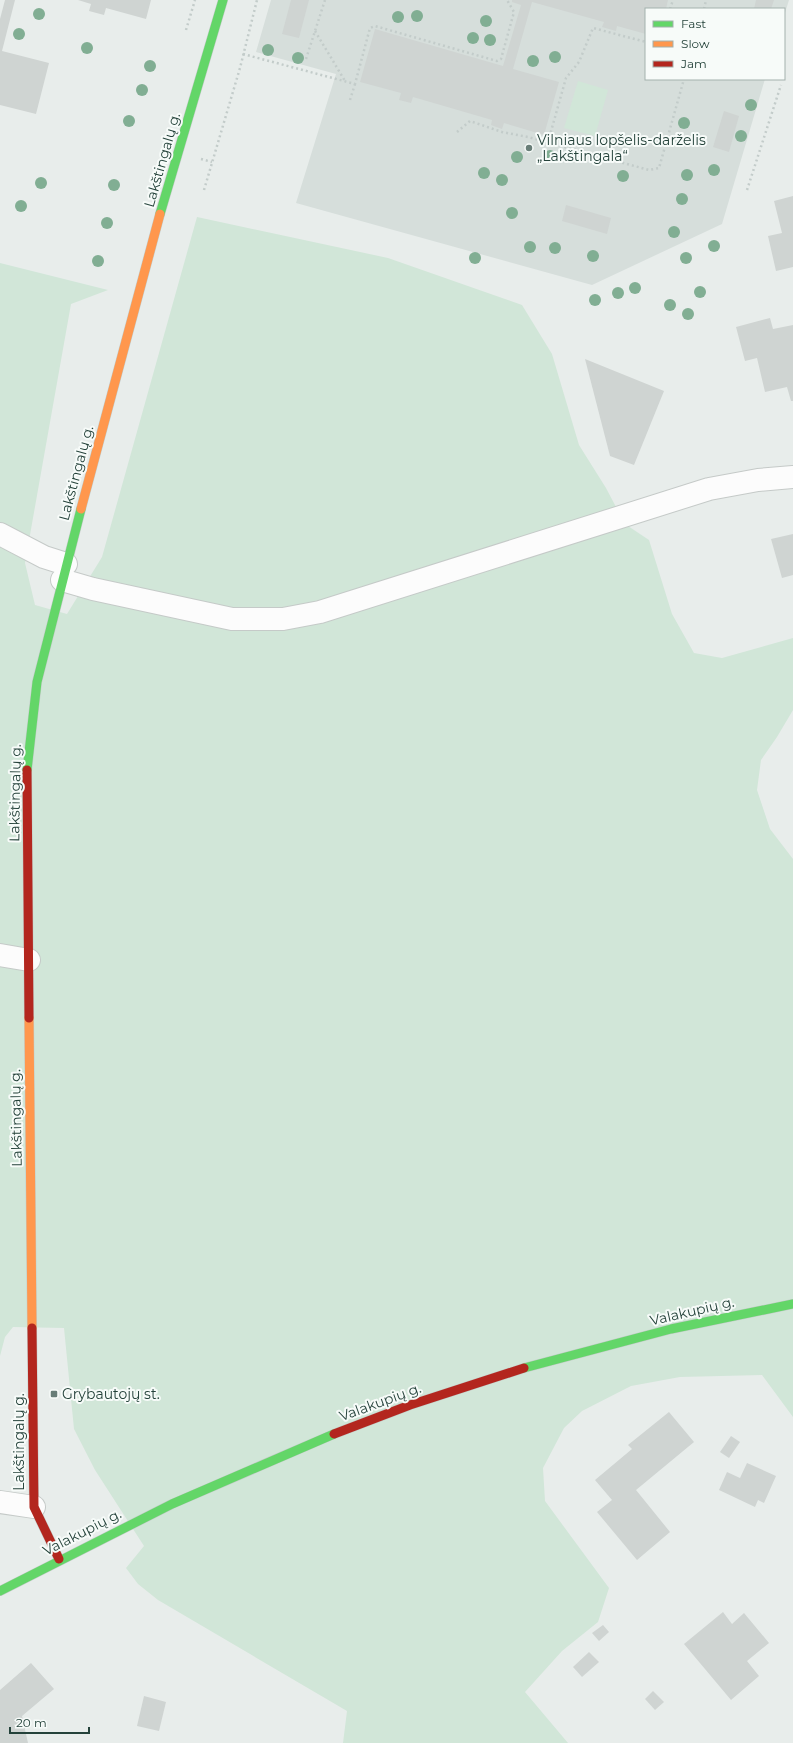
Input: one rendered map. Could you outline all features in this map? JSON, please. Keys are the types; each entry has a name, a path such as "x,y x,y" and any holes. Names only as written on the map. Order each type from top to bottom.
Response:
{"street":[{"name":"Lakštingalų g.","path":"59,1559 34,1507 27,766 37,682 64,572 169,182 223,0"},
{"path":"0,534 44,557 92,590 232,619 283,619 320,612 709,489 758,480 793,477"},
{"path":"0,955 29,960"},
{"name":"Valakupių g.","path":"0,1591 89,1543 175,1503 325,1437 471,1384 560,1358 713,1319 793,1304"},
{"path":"0,1502 34,1507"}],"path":[{"path":"204,190 257,0"},
{"path":"306,59 325,0"},
{"path":"350,100 370,28 375,26 497,61 501,59 514,12 507,0"},
{"path":"548,142 566,78 579,62 593,28 645,42"},
{"path":"315,31 345,82"},
{"path":"243,54 355,84"},
{"path":"457,132 470,121 502,132 548,142 648,170 659,168 684,80"},
{"path":"748,190 781,85"}],"shaded area":[{"name":"Vilniaus lopšelis-darželis „Lakštingala“","path":"271,0 789,0 785,13 785,8 645,8 645,80 765,80 722,224 592,285 296,203 336,74 256,52"}],"green space":[{"path":"578,81 608,90 595,136 564,128"},
{"path":"197,217 388,258 522,305 552,354 579,445 606,488 625,524 649,540 672,614 694,653 722,658 793,638 793,710 761,760 757,790 770,829 793,859 793,1417 762,1375 680,1377 631,1386 582,1411 564,1428 543,1468 545,1501 609,1588 598,1622 562,1651 525,1692 568,1743 343,1743 347,1711 158,1600 138,1584 126,1568 144,1546 95,1470 74,1429 64,1328 13,1327 5,1337 0,1356 0,263 108,290 71,304 25,563 35,605 67,614 102,557"}],"building":[{"path":"5,0 15,0 2,51 49,63 36,114 0,105 0,19"},
{"path":"78,0 151,0 146,19 106,8 104,15 89,11 91,4"},
{"path":"291,0 309,0 299,38 282,34"},
{"path":"512,0 668,0 666,8 645,8 645,34 617,26 616,31 602,27 604,22 532,2 513,69 559,82 544,135 504,123 502,129 491,125 492,120 413,97 411,103 399,100 401,93 360,82 375,29 503,66 521,5 512,2"},
{"path":"756,0 774,0 771,8 754,8"},
{"path":"724,111 739,116 729,152 713,147"},
{"path":"793,196 793,267 776,271 768,236 782,233 774,201"},
{"path":"566,205 611,218 607,234 562,221"},
{"path":"770,318 773,329 793,325 793,401 791,401 787,387 765,392 757,358 745,361 736,327"},
{"path":"585,359 664,391 634,465 610,456"},
{"path":"793,534 793,575 782,578 771,539"},
{"path":"669,1412 694,1442 636,1490 670,1532 637,1560 597,1512 612,1500 595,1480 632,1449 628,1445"},
{"path":"731,1436 740,1442 729,1458 720,1452"},
{"path":"747,1463 776,1476 764,1503 758,1500 755,1507 719,1490 727,1472 740,1478"},
{"path":"723,1612 732,1624 744,1613 769,1643 747,1661 759,1676 731,1700 684,1644"},
{"path":"603,1625 609,1632 599,1641 592,1633"},
{"path":"589,1652 599,1662 582,1677 573,1667"},
{"path":"31,1663 54,1689 22,1716 28,1743 0,1743 0,1690"},
{"path":"653,1691 664,1702 655,1710 645,1699"},
{"path":"144,1696 166,1702 159,1731 137,1726"}],"traffic: fast":[{"path":"160,214 223,0"},
{"path":"27,770 37,682 81,509"},
{"path":"524,1368 671,1329 793,1304"},
{"path":"0,1591 172,1504 334,1434"}],"traffic: slow":[{"path":"81,509 160,214"},
{"path":"29,1018 32,1328"}],"traffic: jam":[{"path":"27,770 29,1018"},
{"path":"32,1328 34,1507 59,1559"},
{"path":"334,1434 410,1405 524,1368"}],"place":[{"name":"Vilniaus lopšelis-darželis „Lakštingala“","path":"529,148"},
{"name":"Grybautojų st.","path":"54,1394"}]}
